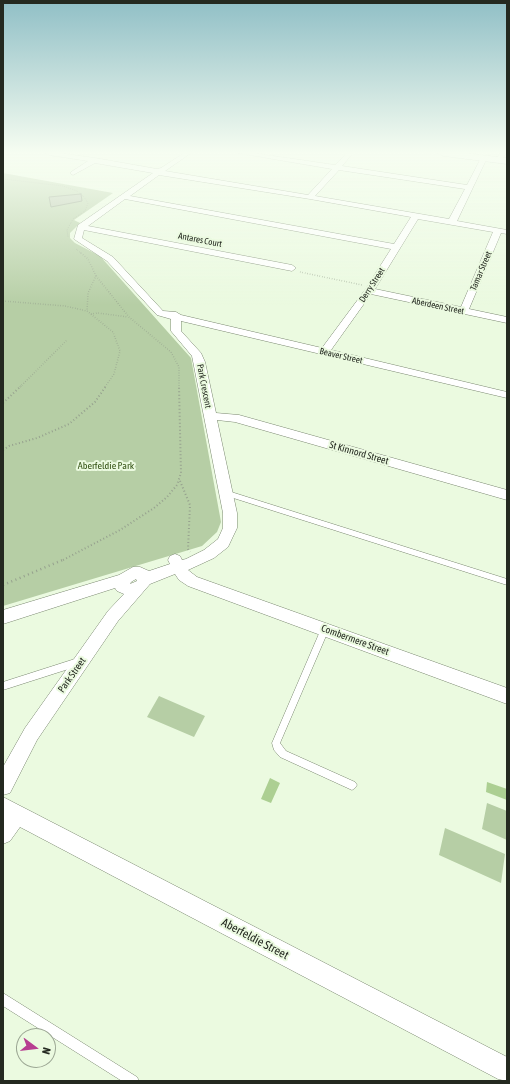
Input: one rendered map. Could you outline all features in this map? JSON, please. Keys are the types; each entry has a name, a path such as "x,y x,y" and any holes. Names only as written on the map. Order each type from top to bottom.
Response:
{"street":[{"path":"114,204 81,226 74,242 110,259 160,313 169,316 176,315"},
{"path":"160,204 396,247"},
{"path":"347,204 502,231"},
{"path":"452,222 461,204"},
{"name":"Derry Street","path":"325,352 370,289 416,216"},
{"name":"Antares Court","path":"81,226 292,268"},
{"name":"Tamar Street","path":"464,311 502,231"},
{"name":"Aberdeen Street","path":"370,289 507,320"},
{"name":"Beaver Street","path":"176,315 507,395"},
{"name":"Park Crescent","path":"3,616 91,590 132,583 159,573 184,561 209,554 223,543 230,528 230,520 200,362 197,356 176,331 176,315"},
{"name":"St Kinnord Street","path":"210,416 235,418 507,495"},
{"name":"Combermere Street","path":"184,561 189,580 507,696"},
{"name":"Park Street","path":"3,786 31,734 113,616 132,583"},
{"name":"Park Street","path":"3,764 31,734"},
{"path":"3,834 10,811"},
{"name":"Aberfeldie Street","path":"10,811 507,1070"}],"lane":[{"path":"226,493 507,582"},
{"path":"325,629 276,747 283,754 352,785"},
{"path":"3,686 82,660"},
{"path":"3,1000 132,1081"}],"path":[{"path":"3,585 63,560 120,530 168,497 177,485 181,473 179,367 170,352 129,317 96,276 88,259 74,242 68,238 67,230 72,219 85,211 88,204"},
{"path":"292,268 301,272 370,289"},
{"path":"87,311 88,293 96,276"},
{"path":"3,301 65,306 87,311 113,332 120,351 114,374 95,402 69,424 37,438 9,446 3,450"},
{"path":"91,314 98,313 129,317"},
{"path":"3,403 67,340"},
{"path":"179,480 190,505 188,549 184,561"}],"green space":[{"name":"Aberfeldie Park","path":"3,204 98,204 74,220 80,223 70,233 70,238 75,243 100,256 191,358 221,522 217,532 202,546 3,606"},
{"path":"159,696 205,716 194,737 147,717"},
{"path":"487,803 507,811 507,840 482,829"},
{"path":"445,828 505,854 501,883 439,855"}],"shaded area":[{"path":"270,778 280,783 271,803 261,799"},
{"path":"487,782 507,789 507,800 486,792"}],"building":[{"path":"50,204 69,204 51,207"}]}
